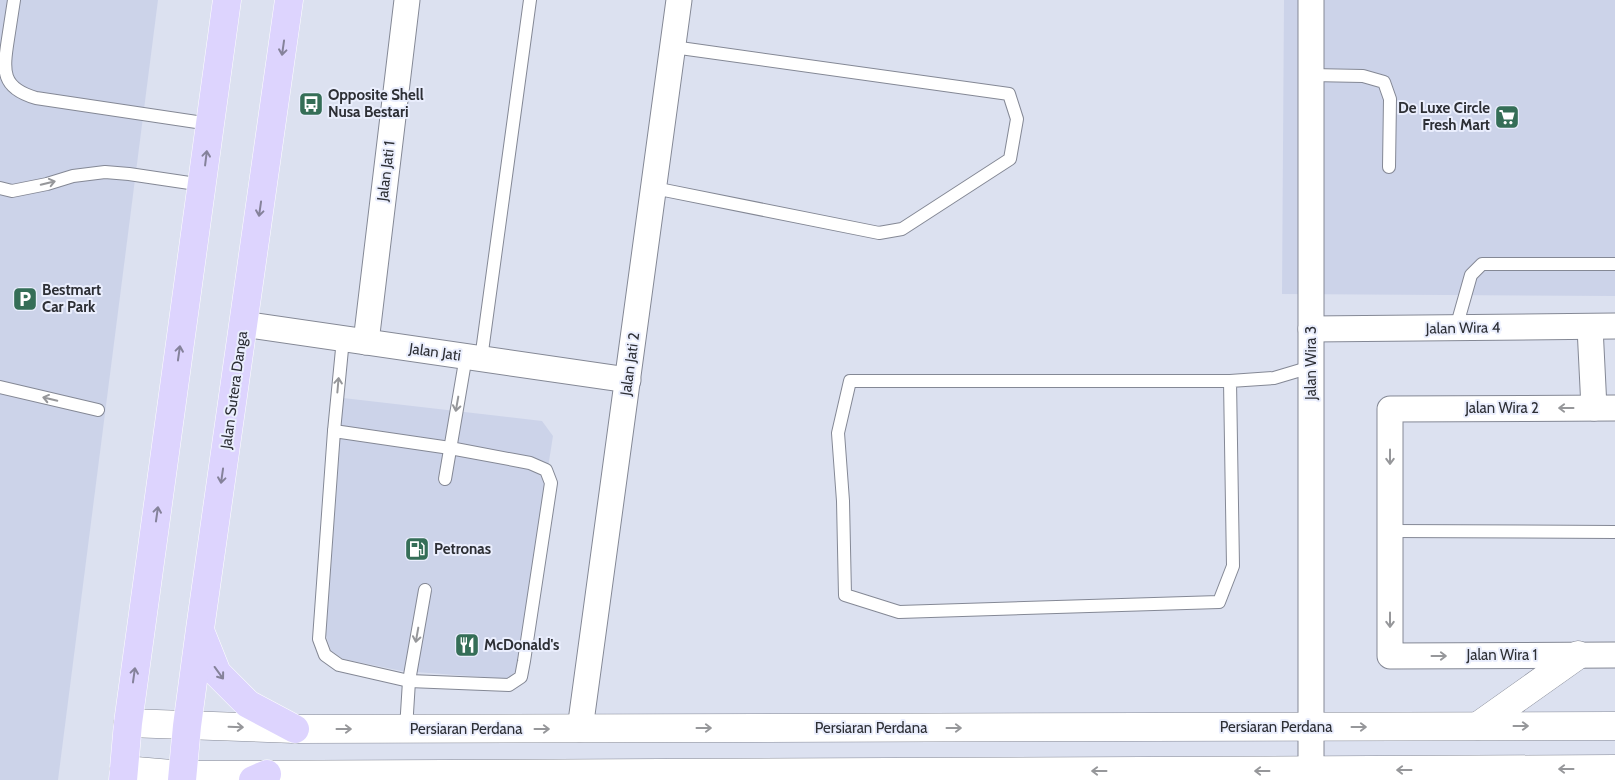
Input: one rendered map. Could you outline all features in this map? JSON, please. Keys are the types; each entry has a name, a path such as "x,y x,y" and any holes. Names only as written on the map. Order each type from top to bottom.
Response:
{"main road":[{"path":"227,0 128,723 123,775 183,777 560,777 1607,773"},
{"name":"Jalan Sutera Danga","path":"183,777 187,726 200,629 290,0"},
{"path":"200,629 216,673 248,704 296,729"},
{"path":"1478,726 1578,655"},
{"name":"Persiaran Perdana","path":"128,723 296,729 1615,726"}],"street":[{"name":"Jalan Jati 1","path":"354,340 407,0"},
{"name":"Jalan Jati 2","path":"580,728 679,0"},
{"name":"Jalan Wira 3","path":"1311,0 1311,775"},
{"name":"Jalan Jati","path":"243,324 628,380"},
{"path":"1590,326 1605,408"},
{"name":"Jalan Wira 4","path":"1311,329 1615,326"},
{"name":"Jalan Wira 2","path":"1390,531 1390,409 1605,408"},
{"name":"Jalan Wira 1","path":"1390,531 1390,656 1615,655"}],"lane":[{"path":"14,0 4,63 12,87 22,94 36,98 210,124"},
{"path":"444,479 450,448 474,357 530,0"},
{"path":"654,188 879,233 902,229 1010,158 1017,119 1009,94 673,47"},
{"path":"1311,75 1363,76 1384,82 1390,99 1389,167"},
{"path":"0,188 12,190 46,184 73,176 105,172 202,185"},
{"path":"1456,328 1471,274 1482,264 1615,264"},
{"path":"334,430 450,448 530,464 546,470 551,484 524,661 521,676 509,685 409,681 339,665 325,655 319,639 334,430 354,340"},
{"path":"1230,381 1232,566 1219,602 900,612 845,595 843,501 838,433 850,381 1230,381 1274,378 1311,367"},
{"path":"0,387 98,410"},
{"path":"1390,531 1615,532"},
{"path":"406,729 409,681 425,590"}],"shaded area":[{"path":"0,0 158,0 58,780 0,780"},
{"path":"1284,0 1615,0 1615,296 1282,294"},
{"path":"343,398 542,421 553,436 516,670 510,679 402,671 343,659 331,651 326,635"}],"place":[{"name":"Opposite Shell Nusa Bestari","path":"311,104"},
{"name":"De Luxe Circle Fresh Mart","path":"1507,117"},
{"name":"Bestmart Car Park","path":"25,299"},
{"name":"Petronas","path":"417,549"},
{"name":"McDonald's","path":"467,645"}]}
